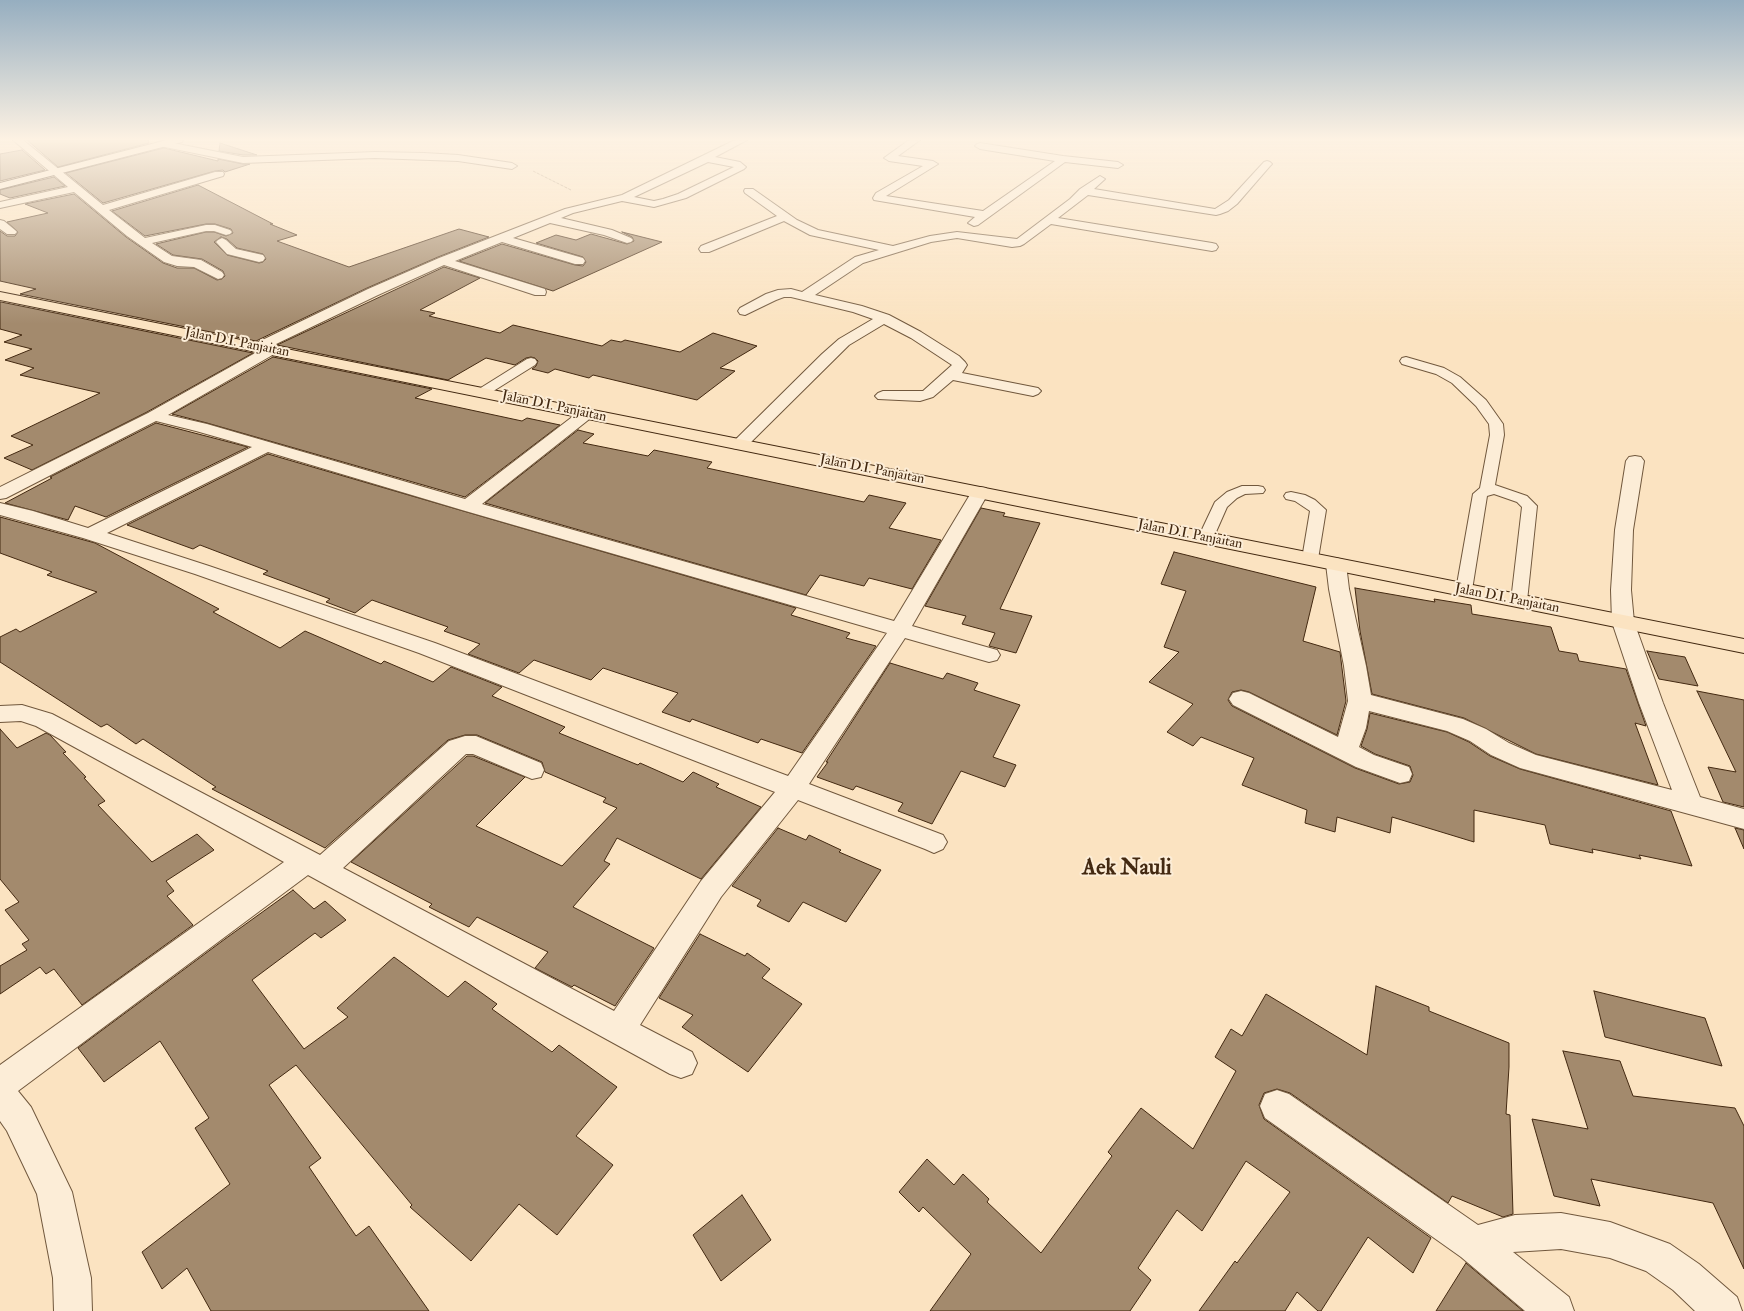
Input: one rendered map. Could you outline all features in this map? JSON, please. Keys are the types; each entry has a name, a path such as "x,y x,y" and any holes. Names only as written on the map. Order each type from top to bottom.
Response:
{"main road":[{"name":"Jalan D.I. Panjaitan","path":"0,296 1744,646"}],"street":[{"path":"0,205 18,201"},
{"path":"91,201 142,242 168,259 177,262 194,262 231,251 259,258"},
{"path":"101,210 130,201"},
{"path":"0,494 154,416 264,349 373,292 443,261 549,219 579,208 613,201"},
{"path":"641,201 650,203 667,201"},
{"path":"763,201 784,217 814,233 891,249"},
{"path":"898,201 985,215"},
{"path":"957,235 1004,201"},
{"path":"805,296 826,284 849,265 859,260 930,238 957,235 1017,242 1023,240 1074,201"},
{"path":"1148,201 1216,212 1224,209 1234,201"},
{"path":"705,249 784,217"},
{"path":"549,219 608,232 627,240"},
{"path":"1048,220 1212,247"},
{"path":"0,223 11,232"},
{"path":"142,242 206,228 219,229 231,251"},
{"path":"502,238 579,261"},
{"path":"443,261 540,292"},
{"path":"194,262 218,275"},
{"path":"746,310 779,294 787,293 805,296 857,309 884,318 958,362 959,367 928,394 920,396 883,396"},
{"path":"739,444 839,347 854,335 884,318"},
{"path":"950,375 1033,391"},
{"path":"468,506 586,414"},
{"path":"154,416 201,427 468,506 988,655"},
{"path":"90,534 266,447"},
{"path":"1634,461 1624,530 1621,590 1623,622 1651,703 1690,804"},
{"path":"619,1030 711,889 793,788 900,629 980,492"},
{"path":"0,509 90,534 283,598 427,648 934,842"},
{"path":"1336,564 1339,589 1355,666 1360,701 1354,728 1345,751"},
{"path":"1241,699 1366,761 1400,774"},
{"path":"1360,701 1389,707 1455,725 1478,735 1512,755 1529,762 1744,819"},
{"path":"0,714 22,713 44,720 681,1063"},
{"path":"0,1084 314,866 412,789 458,747 465,745 476,745 532,770"},
{"path":"0,1094 19,1119 54,1192 72,1278 73,1311"},
{"path":"1277,1106 1474,1244 1555,1311"},
{"path":"1474,1244 1515,1232 1560,1231 1610,1240 1657,1257 1686,1278 1723,1311"}],"lane":[{"path":"1406,361 1440,371 1456,380 1480,403 1496,424 1498,435 1487,490"},
{"path":"483,392 530,362"},
{"path":"1206,538 1220,505 1232,495 1242,490 1258,490"},
{"path":"1464,590 1480,494 1487,490 1495,490 1522,499 1530,506 1519,601"},
{"path":"1291,496 1300,498 1310,503 1318,510 1310,559"}],"path":[{"path":"595,201 601,204"}],"building":[{"path":"39,201 83,201 126,237 163,263 177,268 194,268 217,280 222,279 225,276 223,271 202,259 173,255 156,244 206,232 214,232 226,236 233,233 231,229 215,224 206,224 145,236 112,211 144,201 229,201 273,224 270,224 297,235 277,241 349,267 459,229 489,237 438,257 367,288 256,341 20,294 36,289 0,281 0,231 7,236 15,236 18,232 7,222 48,213 25,204","holes":["221,237 227,239 237,248 263,254 266,259 259,263 227,255 214,242"]},
{"path":"622,232 662,242 553,291 459,261 502,244 583,266 586,262 583,257 536,243 556,235 576,240 591,234 627,244 634,241 632,237"},
{"path":"444,267 480,278 420,310 435,313 429,316 500,333 513,325 602,346 611,340 621,342 625,340 680,352 713,333 757,346 720,368 735,371 697,400 593,375 589,378 555,369 548,373 532,369 536,366 538,361 531,357 526,358 515,365 486,358 448,380 277,345"},
{"path":"0,302 253,353 147,412 32,470 4,458 33,445 11,436 100,393 20,375 34,368 5,360 32,349 4,342 22,335 0,329"},
{"path":"273,357 432,389 415,398 522,421 527,418 560,425 465,497 172,414"},
{"path":"156,423 248,447 106,517 75,506 68,520 5,503 52,478 50,477"},
{"path":"578,430 594,434 583,443 648,456 654,450 712,462 707,468 864,502 869,495 906,503 889,528 941,540 912,589 869,578 864,586 820,575 806,595 485,503"},
{"path":"268,454 796,608 791,615 850,633 846,638 876,646 802,753 761,739 758,743 692,719 690,722 662,712 678,693 603,668 591,680 534,660 519,673 468,654 480,644 444,631 448,627 372,600 355,613 326,602 330,599 263,574 268,571 200,545 193,549 127,525"},
{"path":"981,508 1005,513 1003,516 1040,523 1000,609 1032,616 1016,653 989,646 995,633 962,624 966,616 925,606"},
{"path":"0,517 95,543 219,609 213,612 280,648 305,631 381,664 384,661 433,682 451,667 502,687 492,696 565,727 559,733 638,765 640,763 683,782 693,772 719,784 716,787 761,807 701,879 617,838 604,861 610,864 573,907 654,948 615,1006 574,985 572,987 535,968 548,952 477,917 469,927 429,907 432,904 351,862 467,756 473,756 525,777 476,826 562,866 617,808 603,802 606,798 545,772 542,762 477,735 465,735 448,740 325,848 212,789 216,787 143,739 136,744 107,724 101,727 0,662 0,637 16,629 20,632 97,592 47,575 52,572 0,553"},
{"path":"1174,552 1316,587 1303,641 1340,652 1346,701 1337,735 1249,692 1241,690 1232,692 1228,700 1232,706 1355,768 1399,784 1410,782 1413,775 1410,766 1375,754 1361,746 1367,729 1370,713 1447,732 1469,742 1490,756 1520,769 1671,811 1692,866 1639,855 1641,859 1592,849 1593,853 1550,844 1545,825 1474,810 1474,842 1392,817 1390,833 1337,817 1335,832 1305,823 1307,810 1242,785 1254,758 1201,737 1193,746 1167,732 1193,704 1149,682 1179,652 1164,647 1186,591 1161,584"},
{"path":"1355,588 1435,602 1434,599 1471,605 1472,614 1551,627 1559,651 1577,654 1579,661 1626,669 1646,726 1635,723 1658,785 1536,754 1464,718 1372,694 1360,631"},
{"path":"1647,651 1685,657 1698,686 1659,679"},
{"path":"890,663 943,679 947,673 978,683 974,690 1020,705 993,757 1016,765 1005,787 961,771 932,824 898,811 903,803 856,786 853,790 817,777"},
{"path":"1697,691 1744,700 1744,807 1723,802 1708,767 1736,772"},
{"path":"0,729 17,748 46,733 50,735 66,752 63,753 86,777 84,778 105,801 98,805 152,862 197,834 214,850 166,881 174,891 167,896 193,925 82,1005 54,969 46,974 40,967 0,994 0,966 27,950 22,944 29,940 5,910 19,902 0,879"},
{"path":"778,828 806,840 809,835 841,850 839,852 881,870 846,922 803,902 789,922 757,906 761,900 732,886"},
{"path":"1735,828 1744,830 1744,849"},
{"path":"293,890 314,909 325,901 346,920 321,938 315,933 252,980 304,1049 348,1017 337,1008 394,957 448,997 465,981 497,1004 492,1009 552,1052 559,1045 617,1087 576,1136 613,1165 557,1235 519,1204 471,1261 410,1207 412,1205 296,1065 269,1085 321,1158 309,1167 356,1236 369,1226 429,1311 211,1311 187,1268 162,1289 142,1252 230,1184 195,1128 209,1118 160,1041 104,1082 78,1048"},
{"path":"700,934 745,956 747,953 770,969 762,978 802,1004 748,1072 682,1027 693,1015 659,998"},
{"path":"1376,986 1429,1007 1429,1011 1509,1043 1506,1114 1510,1115 1513,1214 1503,1217 1452,1196 1448,1203 1290,1093 1277,1089 1264,1093 1259,1105 1264,1119 1431,1238 1413,1273 1368,1237 1321,1311 1318,1311 1297,1292 1285,1311 1199,1311 1235,1261 1237,1263 1290,1192 1246,1161 1202,1231 1177,1210 1138,1268 1151,1280 1130,1311 930,1311 971,1254 923,1207 919,1212 899,1192 927,1159 954,1185 963,1174 989,1199 987,1202 1041,1253 1112,1156 1108,1152 1141,1108 1193,1149 1236,1071 1215,1057 1231,1029 1242,1036 1266,994 1367,1055"},
{"path":"1594,991 1705,1018 1722,1066 1605,1037"},
{"path":"1563,1051 1620,1061 1633,1096 1735,1108 1744,1126 1744,1269 1713,1203 1591,1179 1600,1206 1554,1196 1532,1119 1588,1129"},
{"path":"742,1195 771,1240 721,1281 693,1235"},
{"path":"1466,1263 1523,1311 1436,1311"}],"district":[{"name":"Aek Nauli","path":"1127,869"}]}
